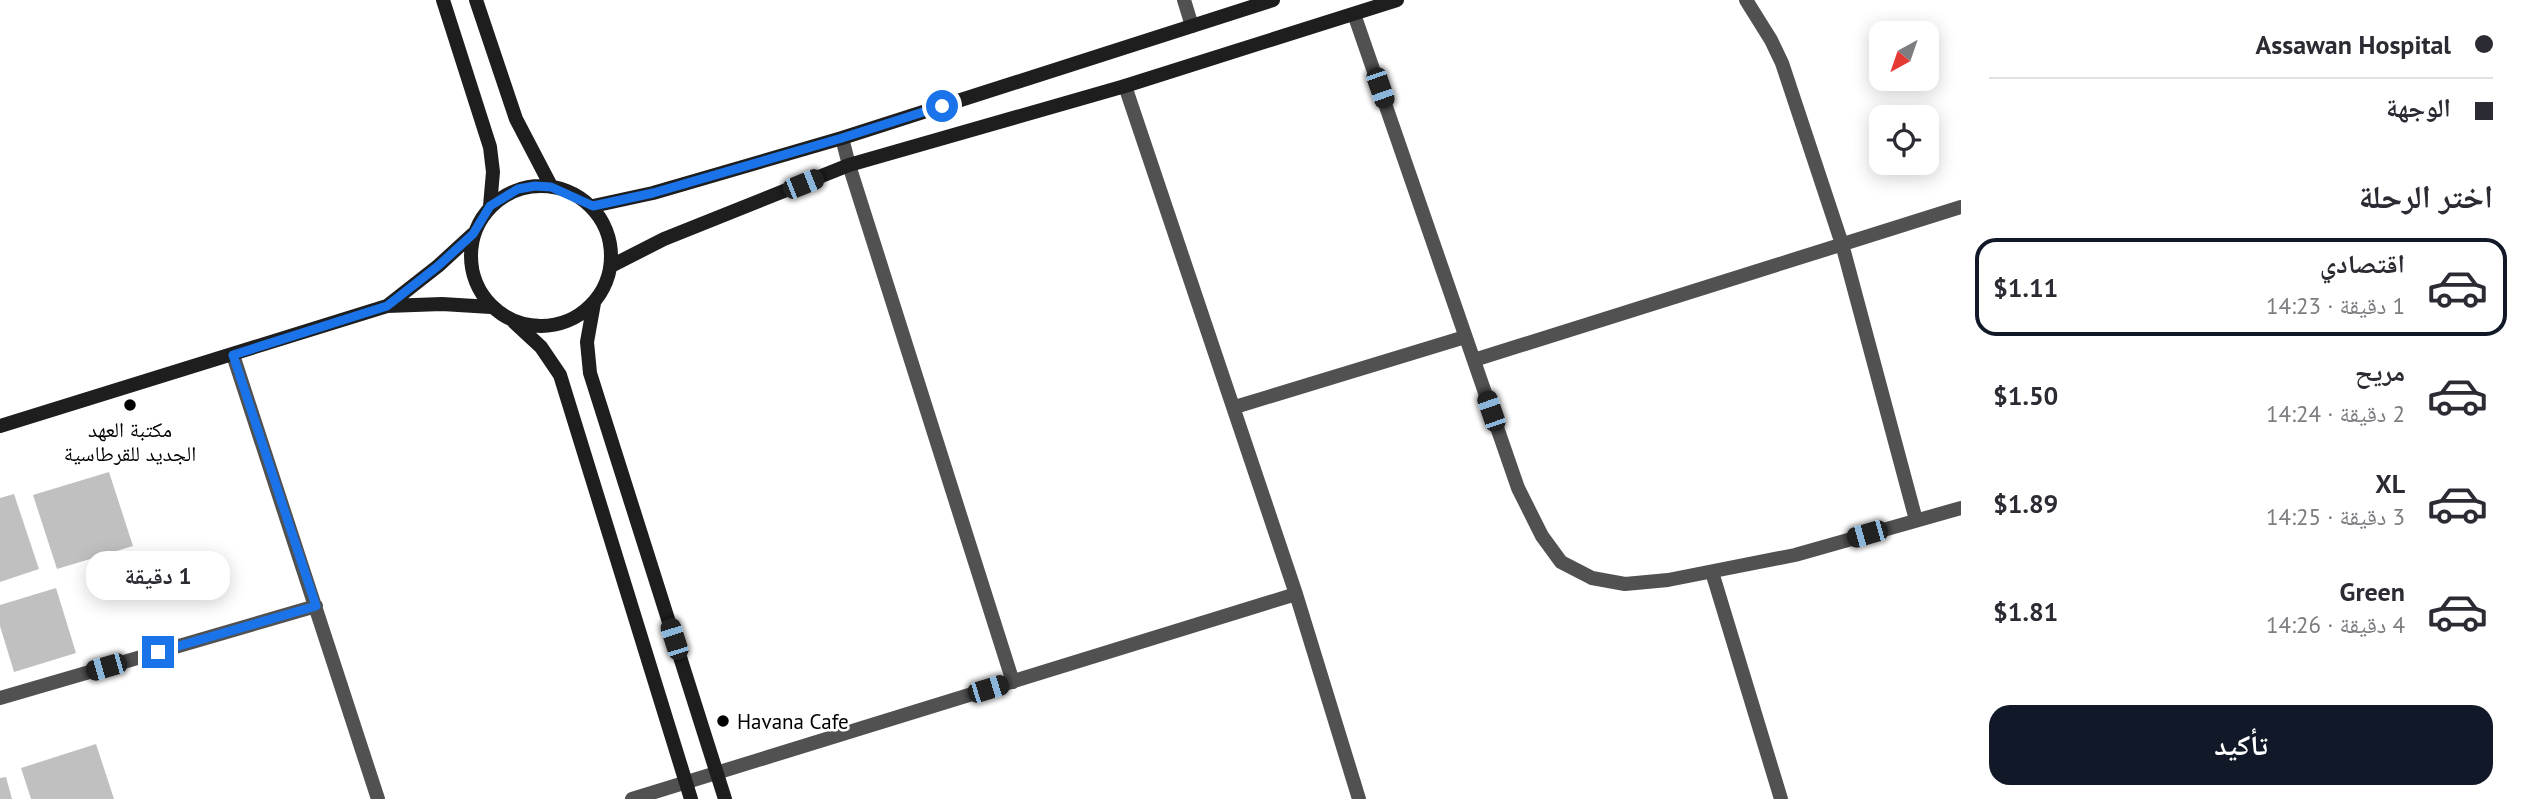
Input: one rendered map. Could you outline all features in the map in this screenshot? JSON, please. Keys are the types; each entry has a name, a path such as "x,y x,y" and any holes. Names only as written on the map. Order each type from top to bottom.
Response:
{"street":[{"path":"387,306 473,234 490,206 493,172 490,147 443,0"},
{"path":"476,0 516,119 551,187"},
{"path":"1184,0 1192,26"},
{"path":"490,206 518,189 535,186 551,187 593,206 653,193 842,138 1273,0"},
{"path":"611,266 664,239 849,165 1125,86 1397,0"},
{"path":"1746,0 1782,63 1842,244 1916,520"},
{"path":"1354,14 1518,488 1542,536 1561,562 1592,578 1625,584 1668,580 1795,555 1961,508"},
{"path":"1125,86 1235,407 1359,799"},
{"path":"842,138 1013,682"},
{"path":"593,206 609,238 611,266 594,303 587,342 590,373 725,799"},
{"path":"1474,360 1961,207"},
{"path":"473,234 470,261 476,286 491,307 514,322 541,347 560,375 691,799"},
{"path":"514,322 535,327 557,325 577,317 594,303"},
{"path":"0,426 387,306 442,304 491,307"},
{"path":"1235,407 1465,337"},
{"path":"233,355 378,799"},
{"path":"1712,572 1781,799"},
{"path":"632,799 1296,594"},
{"path":"0,698 316,606"}],"building":[{"path":"109,472 133,546 57,569 33,495"},
{"path":"14,494 39,569 0,582 0,498"},
{"path":"56,588 76,653 14,672 0,626 0,605"},
{"path":"96,744 114,799 31,799 21,768"},
{"path":"6,777 12,799 0,799 0,778"}],"place":[{"name":"مكتبة العهد الجديد للقرطاسية","path":"130,405"},
{"name":"Havana Cafe","path":"723,721"}],"route":[{"path":"158,652 316,606 233,355 387,306 473,234 490,206 518,189 551,187 593,206 653,193 942,106"}]}
